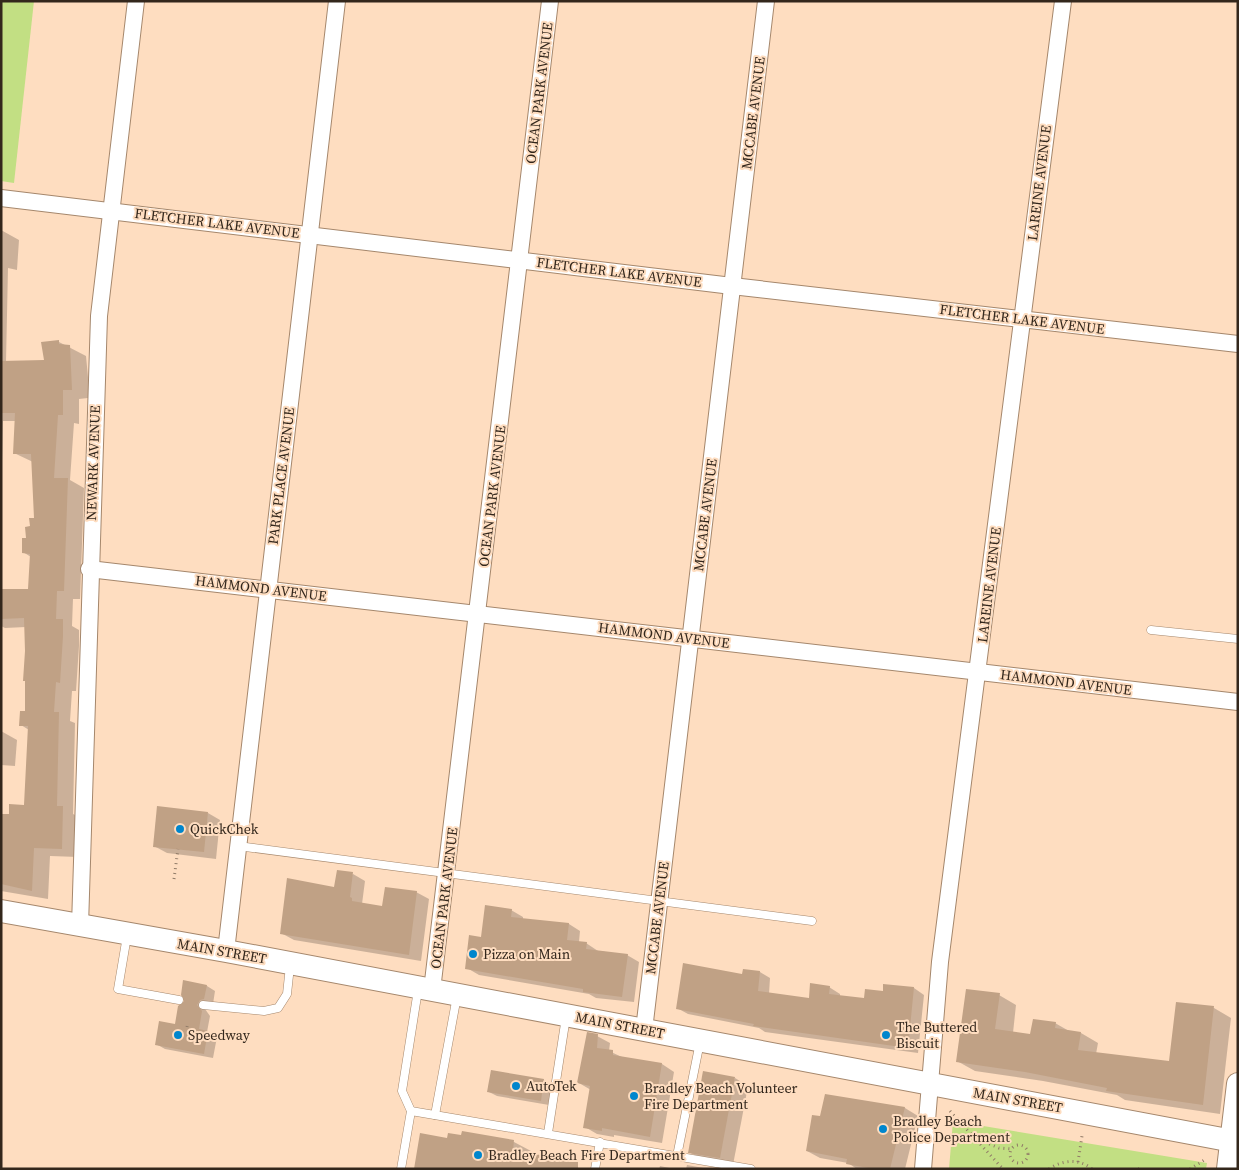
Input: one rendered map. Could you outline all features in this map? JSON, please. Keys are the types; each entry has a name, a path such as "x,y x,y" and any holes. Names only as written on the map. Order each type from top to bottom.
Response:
{"main road":[{"name":"MAIN STREET","path":"1,911 425,988 1234,1141"},
{"path":"1228,1169 1234,1141 1238,1084"}],"street":[{"name":"NEWARK AVENUE","path":"80,926 89,569 98,316 136,1"},
{"name":"PARK PLACE AVENUE","path":"226,952 338,1"},
{"name":"OCEAN PARK AVENUE","path":"425,988 447,873 550,1"},
{"name":"MCCABE AVENUE","path":"644,1030 766,1"},
{"name":"LAREINE AVENUE","path":"923,1169 930,1108 930,1084 940,962 979,671 1021,320 1063,1"},
{"name":"FLETCHER LAKE AVENUE","path":"1,198 732,286 1238,344"},
{"name":"HAMMOND AVENUE","path":"89,569 268,588 1238,702"}],"lane":[{"path":"1151,630 1238,639"},
{"path":"238,846 812,921"},
{"path":"128,934 118,989 180,1000"},
{"path":"203,1005 264,1011 278,1008 287,994 290,964"},
{"path":"401,1169 411,1111 402,1091 425,988"},
{"path":"435,1115 458,995"},
{"path":"548,1133 567,1015"},
{"path":"678,1156 701,1040"},
{"path":"411,1111 751,1169"},
{"path":"595,1169 600,1142"}],"path":[{"path":"174,879 178,849"},
{"path":"950,1111 977,1138 1002,1169"},
{"path":"1078,1162 1082,1136"},
{"path":"977,1138 999,1148 1024,1146 1028,1154 1026,1159 1018,1162 1012,1160 1011,1148"},
{"path":"1190,1169 1206,1159"},
{"path":"1049,1169 1066,1161 1078,1162 1092,1169"}],"green space":[{"path":"1,1 34,1 14,183 1,181"},
{"path":"953,1121 1207,1163 1206,1169 949,1169"}],"building":[{"path":"59,340 59,344 70,345 72,390 63,390 63,415 58,415 54,478 68,478 64,591 57,591 56,619 63,619 63,636 60,683 56,682 54,712 59,712 57,806 63,806 62,849 34,848 32,891 1,884 1,814 9,814 9,804 24,805 28,726 19,726 20,711 25,711 25,681 23,681 25,651 24,618 1,619 1,589 28,589 30,554 22,553 22,538 26,538 25,527 30,526 29,518 34,518 31,454 13,454 15,413 1,413 1,361 44,360 41,342"},
{"name":"QuickChek","path":"157,806 208,812 204,852 153,847"},
{"path":"337,870 353,872 350,897 352,901 382,906 385,887 417,891 409,955 280,934 287,878 334,887"},
{"path":"485,905 512,909 511,917 569,923 567,940 587,942 586,949 628,954 622,997 583,992 583,989 465,969 469,935 481,937"},
{"path":"683,963 742,974 743,969 760,971 758,991 809,998 810,983 830,986 829,994 864,998 865,989 883,991 883,984 914,987 908,1048 753,1026 754,1024 676,1009"},
{"path":"183,980 207,985 204,999 200,1000 197,1005 202,1011 199,1029 208,1031 204,1054 155,1045 159,1021 175,1024 178,1006 184,1001 181,995"},
{"path":"966,989 1000,993 995,1029 1030,1034 1033,1019 1056,1022 1055,1028 1081,1032 1078,1050 1169,1061 1176,1002 1214,1006 1203,1105 1106,1091 1107,1088 1025,1072 956,1062"},
{"path":"587,1032 598,1034 597,1048 613,1050 613,1055 662,1063 650,1137 602,1128 602,1131 583,1128 590,1086 577,1083"},
{"name":"AutoTek","path":"491,1070 544,1079 541,1101 487,1092"},
{"path":"703,1071 735,1077 720,1158 688,1153"},
{"path":"825,1094 905,1107 890,1169 874,1169 846,1164 847,1159 806,1151 812,1115 820,1116"},
{"name":"Bradley Beach Fire Department","path":"462,1131 514,1140 513,1150 578,1162 578,1169 414,1169 420,1133 447,1138 448,1133 461,1135"}],"place":[{"name":"QuickChek","path":"180,829"},
{"name":"Pizza on Main","path":"473,954"},
{"name":"Speedway","path":"178,1035"},
{"name":"The Buttered Biscuit","path":"886,1035"},
{"name":"AutoTek","path":"516,1086"},
{"name":"Bradley Beach Volunteer Fire Department","path":"634,1096"},
{"name":"Bradley Beach Police Department","path":"883,1129"},
{"name":"Bradley Beach Fire Department","path":"478,1155"}]}
